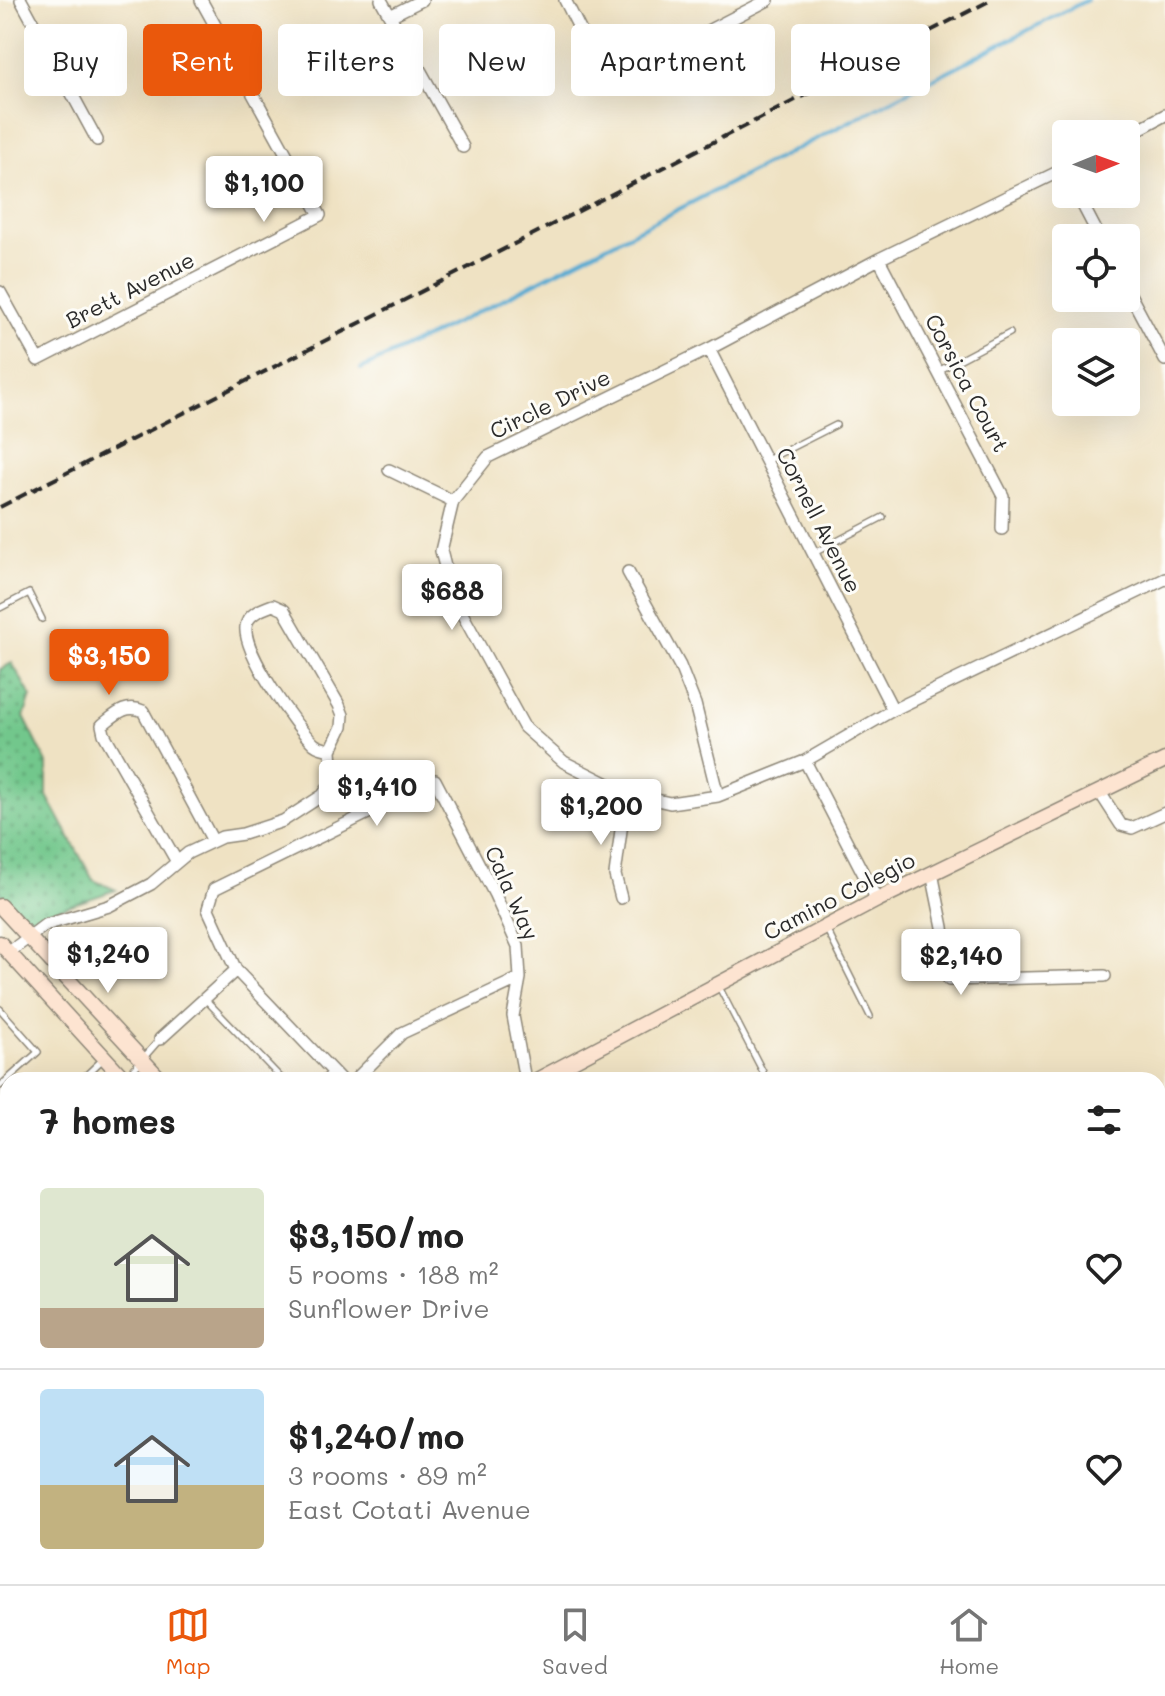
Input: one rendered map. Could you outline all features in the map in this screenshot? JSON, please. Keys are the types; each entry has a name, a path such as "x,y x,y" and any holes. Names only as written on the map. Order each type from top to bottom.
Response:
{"street":[{"path":"21,0 97,140"},
{"name":"Brett Avenue","path":"0,292 38,360 320,215 201,0"},
{"path":"381,0 463,147"},
{"path":"390,16 422,0"},
{"path":"565,0 607,83 768,0"},
{"path":"1140,128 1165,115"},
{"name":"Circle Drive","path":"1052,176 879,259 709,349 488,457 453,501 441,551 453,597 524,727 564,762 626,793 670,803 718,796 805,761 893,710 1165,579"},
{"name":"Corsica Court","path":"879,259 1003,496 1002,529"},
{"path":"1139,312 1165,360"},
{"name":"Cornell Avenue","path":"709,349 893,710"},
{"path":"389,470 453,501"},
{"path":"628,572 680,666 695,704 718,796"},
{"path":"118,1072 4,948 45,925 109,906 151,884 177,862 213,841 283,821 323,795 333,781 331,750 342,727 339,705 284,610 273,605 263,608 249,616 247,646 284,707 316,746 331,750"},
{"path":"177,862 104,734 102,725 122,709 134,707 143,711 213,841"},
{"name":"Camino Colegio","path":"552,1072 877,900 1165,760"},
{"path":"805,761 877,900"},
{"name":"Cala Way","path":"236,970 208,909 214,889 435,780 518,946 520,978 513,1016 524,1072"},
{"path":"1099,791 1121,825 1132,828 1165,813"},
{"path":"621,898 615,875 626,793"},
{"path":"932,873 949,980 1105,976"},
{"path":"0,906 153,1072"},
{"path":"160,1039 236,970 334,1072"},
{"path":"363,1072 402,1033 520,978"}],"lane":[{"path":"938,371 1010,333"},
{"path":"766,460 836,425"},
{"path":"813,553 883,517"},
{"path":"0,608 29,593 42,619"},
{"path":"825,927 870,1016"},
{"path":"718,984 763,1072"},
{"path":"204,999 275,1072"},
{"path":"0,1009 38,1052 16,1072"},
{"path":"132,1072 160,1039"},
{"path":"89,1072 105,1056"}],"green space":[{"path":"12,663 31,696 24,717 47,763 47,796 93,880 116,890 32,918 20,915 0,893 0,669"}],"waterway":[{"path":"361,369 1087,0"}],"railway":[{"path":"0,507 991,0"}]}
